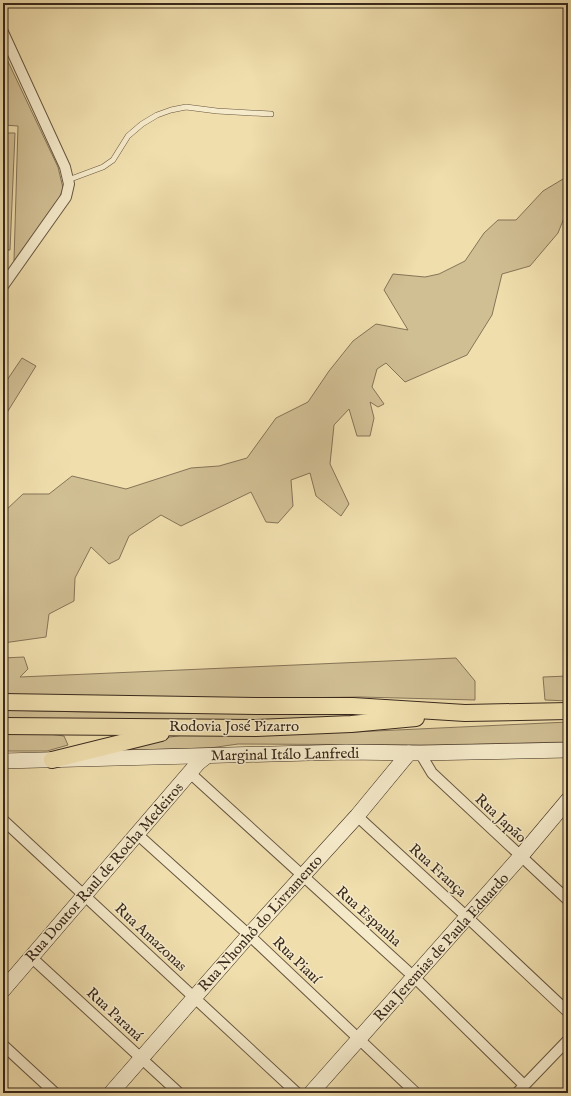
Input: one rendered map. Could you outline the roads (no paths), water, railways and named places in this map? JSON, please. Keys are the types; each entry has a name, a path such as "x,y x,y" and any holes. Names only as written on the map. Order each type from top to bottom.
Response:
{"main road":[{"name":"Rodovia José Pizarro","path":"3,702 353,706 465,713 568,712"},
{"name":"Rodovia José Pizarro","path":"3,726 256,728 352,724 465,713"},
{"path":"52,760 185,727"}],"street":[{"path":"3,32 65,167 70,184 66,197 7,273 3,286"},
{"name":"Marginal Itálo Lanfredi","path":"3,761 346,752 414,753 568,750"},
{"name":"Rua Nhonhô do Livramento","path":"111,1093 249,935 414,753"},
{"name":"Rua Japão","path":"414,753 432,773 568,900"},
{"name":"Rua Doutor Raul de Rocha Medeiros","path":"3,990 190,773 207,756"},
{"name":"Rua Espanha","path":"190,773 414,977 524,1085"},
{"name":"Rua Jeremias de Paula Eduardo","path":"311,1093 521,856 568,800"},
{"name":"Rua França","path":"357,816 568,1012"},
{"name":"Rua Amazonas","path":"3,820 297,1093"},
{"name":"Rua Piauí","path":"137,834 249,935 416,1093"},
{"name":"Rua Paraná","path":"31,957 179,1093"},
{"path":"517,1093 568,1040"},
{"path":"3,1044 55,1093"}],"lane":[{"path":"68,180 102,167 113,160 128,136 142,124 157,115 171,110 194,108 217,111 271,114"}]}
